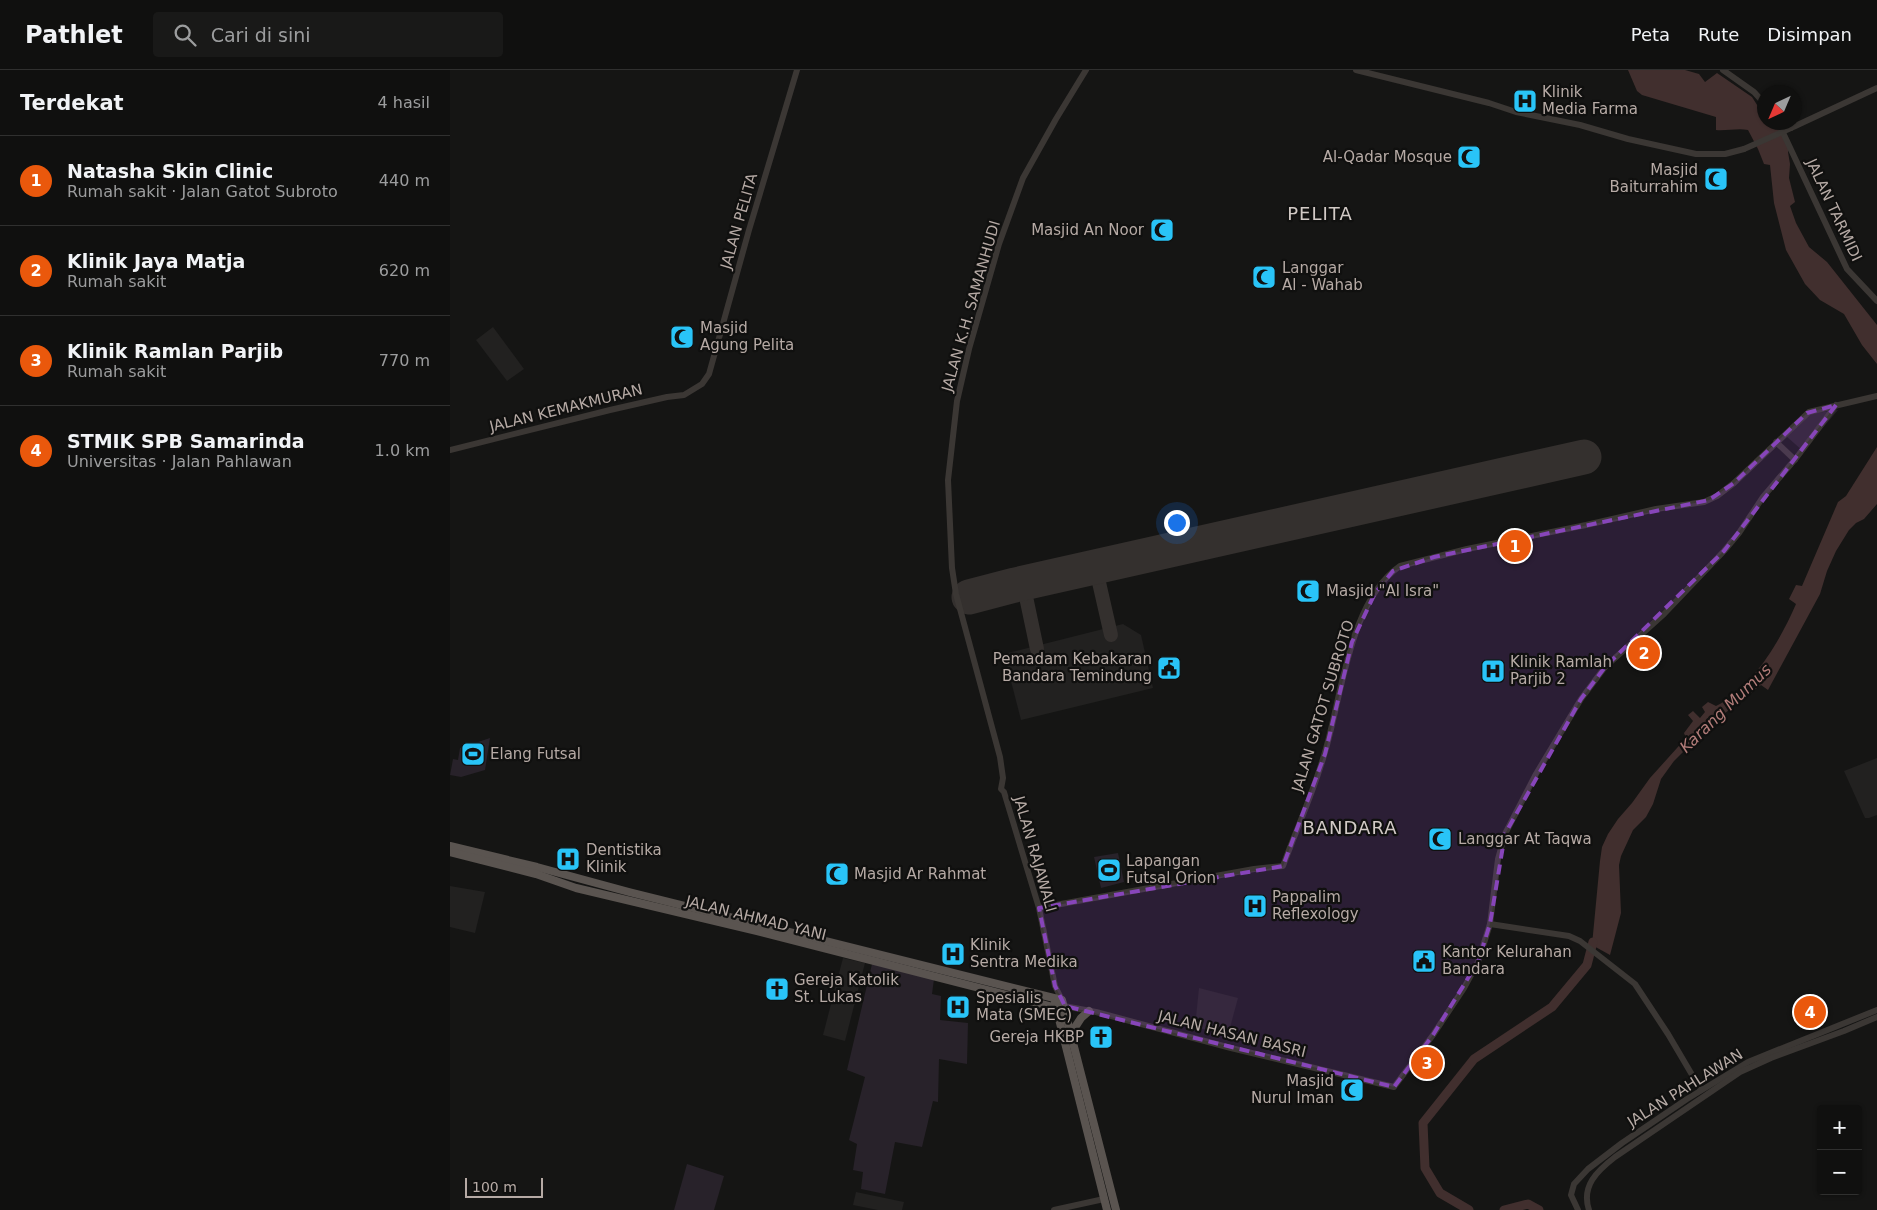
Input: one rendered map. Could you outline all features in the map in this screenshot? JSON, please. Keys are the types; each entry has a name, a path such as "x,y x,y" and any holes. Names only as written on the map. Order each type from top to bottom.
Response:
{"main road":[{"name":"JALAN AHMAD YANI","path":"450,846 537,871 576,888 1062,1006"},
{"name":"JALAN AHMAD YANI","path":"450,852 647,897 1053,998"},
{"path":"1053,998 1062,1006 1072,1032 1096,1146 1107,1210"},
{"path":"1062,1006 1096,1146 1116,1210"},
{"path":"1072,1032 1081,1018 1089,1011"}],"street":[{"name":"JALAN PELITA","path":"688,393 707,380 797,70"},
{"name":"JALAN K.H. SAMANHUDI","path":"997,749 956,594 952,568 948,480 956,401 999,244 1024,178 1056,119 1086,70"},
{"path":"1356,70 1489,103 1516,112 1580,125 1628,139 1696,154 1725,154 1744,149 1877,88"},
{"path":"1723,70 1757,95"},
{"name":"JALAN TARMIDI","path":"1781,130 1847,269 1877,301"},
{"name":"JALAN KEMAKMURAN","path":"450,450 688,393"},
{"name":"JALAN GATOT SUBROTO","path":"1038,908 1254,869 1283,866 1325,754 1352,642 1375,593 1393,571 1407,563 1458,551 1656,509 1704,502 1717,496 1734,483 1809,412 1875,397"},
{"path":"1702,1090 1635,984 1625,975 1580,941 1569,936 1490,924 1498,859 1505,834 1536,774 1581,699 1605,667 1664,614 1724,551 1739,533 1763,497 1795,460 1836,405"},
{"path":"1776,442 1795,460"},
{"name":"JALAN RAJAWALI","path":"997,749 1002,771 1001,788 1004,792 1038,908 1055,986"},
{"name":"JALAN HASAN BASRI","path":"1062,1006 1089,1011 1394,1087 1433,1035 1468,981 1480,957 1490,924"},
{"path":"1053,998 1055,986"},
{"path":"1055,986 1062,1006"},
{"name":"JALAN PAHLAWAN","path":"1578,1210 1571,1195 1574,1184 1588,1169 1605,1155 1702,1090 1772,1051 1877,1010"},
{"name":"JALAN PAHLAWAN","path":"1589,1210 1586,1198 1590,1183 1599,1171 1614,1157 1733,1074 1877,1017"},
{"path":"1054,1210 1104,1199"}],"highlighted area":[{"path":"1836,405 1724,551 1605,667 1581,699 1505,834 1490,924 1478,962 1433,1035 1394,1087 1065,1006 1055,986 1039,908 1283,866 1325,754 1352,642 1375,593 1393,571 1434,557 1709,500 1734,483 1807,413"}],"shaded area":[{"path":"493,327 524,369 507,381 476,340"},
{"path":"1838,410 1803,451 1786,436 1809,414"},
{"path":"1123,624 1141,635 1153,688 1021,720 1004,654"},
{"name":"Elang Futsal","path":"490,738 485,770 461,777 450,775 453,759 458,760 460,748"},
{"path":"1877,758 1877,815 1865,818 1844,771"},
{"name":"Lapangan Futsal Orion","path":"1118,853 1124,882 1101,888 1094,857"},
{"path":"450,886 485,892 475,933 450,927"},
{"path":"843,958 865,963 845,1041 823,1035"},
{"path":"872,964 934,979 932,994 941,996 940,1020 968,1023 967,1064 939,1059 938,1102 933,1101 922,1147 895,1142 885,1194 861,1189 863,1172 853,1170 857,1144 849,1140 865,1077 847,1070"},
{"path":"1199,988 1238,998 1228,1035 1195,1027"},
{"path":"687,1164 724,1176 714,1210 674,1210"},
{"path":"856,1192 904,1202 902,1210 878,1210 853,1205"}],"water":[{"path":"1628,70 1685,70 1699,74 1705,82 1717,73 1752,97 1757,105 1757,130 1781,130 1790,147 1788,152 1790,164 1789,178 1795,202 1790,206 1796,223 1809,247 1827,262 1877,325 1877,364 1862,345 1844,314 1820,300 1805,284 1786,250 1774,203 1770,165 1764,164 1748,130 1716,130 1716,117 1642,95 1637,91"},
{"path":"1877,447 1877,504 1864,519 1856,523 1849,530 1836,551 1820,594 1768,690 1761,685 1706,728 1695,743 1674,761 1661,779 1653,804 1646,817 1633,830 1619,865 1621,913 1610,955 1592,945 1602,847 1608,834 1650,778 1686,738 1684,733 1693,721 1688,715 1693,711 1700,718 1705,712 1702,707 1708,702 1716,706 1729,698 1742,687 1764,662 1782,633 1796,604 1789,599 1796,585 1802,586 1838,502 1846,496"}],"waterway":[{"name":"Karang Mumus","path":"1469,1210 1440,1193 1425,1168 1423,1123 1474,1059 1552,1007 1587,965 1593,942"},
{"name":"Karang Mumus","path":"1504,1210 1528,1204 1539,1210"}],"taxiway":[{"path":"1098,578 1098,574 1106,565"},
{"path":"1080,570 1092,573 1098,578 1111,635"},
{"path":"1031,581 1025,592 1037,649"}],"runway":[{"path":"969,597 1584,457"}],"place":[{"name":"Klinik Media Farma","path":"1525,101"},
{"name":"Al-Qadar Mosque","path":"1469,157"},
{"name":"Masjid Baiturrahim","path":"1716,179"},
{"name":"Masjid An Noor","path":"1162,230"},
{"name":"Langgar Al - Wahab","path":"1264,277"},
{"name":"Masjid Agung Pelita","path":"682,337"},
{"name":"Natasha Skin Clinic","path":"1515,546"},
{"name":"Masjid \"Al Isra\"","path":"1308,591"},
{"name":"Klinik Jaya Matja","path":"1644,653"},
{"name":"Pemadam Kebakaran Bandara Temindung","path":"1169,668"},
{"name":"Klinik Ramlah Parjib 2","path":"1493,671"},
{"name":"Elang Futsal","path":"473,754"},
{"name":"Langgar At Taqwa","path":"1440,839"},
{"name":"Dentistika Klinik","path":"568,859"},
{"name":"Lapangan Futsal Orion","path":"1109,870"},
{"name":"Masjid Ar Rahmat","path":"837,874"},
{"name":"Pappalim Reflexology","path":"1255,906"},
{"name":"Klinik Sentra Medika","path":"953,954"},
{"name":"Kantor Kelurahan Bandara","path":"1424,961"},
{"name":"Gereja Katolik St. Lukas","path":"777,989"},
{"name":"Spesialis Mata (SMEC)","path":"958,1007"},
{"name":"STMIK SPB Samarinda","path":"1810,1012"},
{"name":"Gereja HKBP","path":"1101,1037"},
{"name":"Klinik Ramlan Parjib","path":"1427,1063"},
{"name":"Masjid Nurul Iman","path":"1352,1090"}],"district":[{"name":"PELITA","path":"1320,214"},
{"name":"BANDARA","path":"1350,828"}]}
